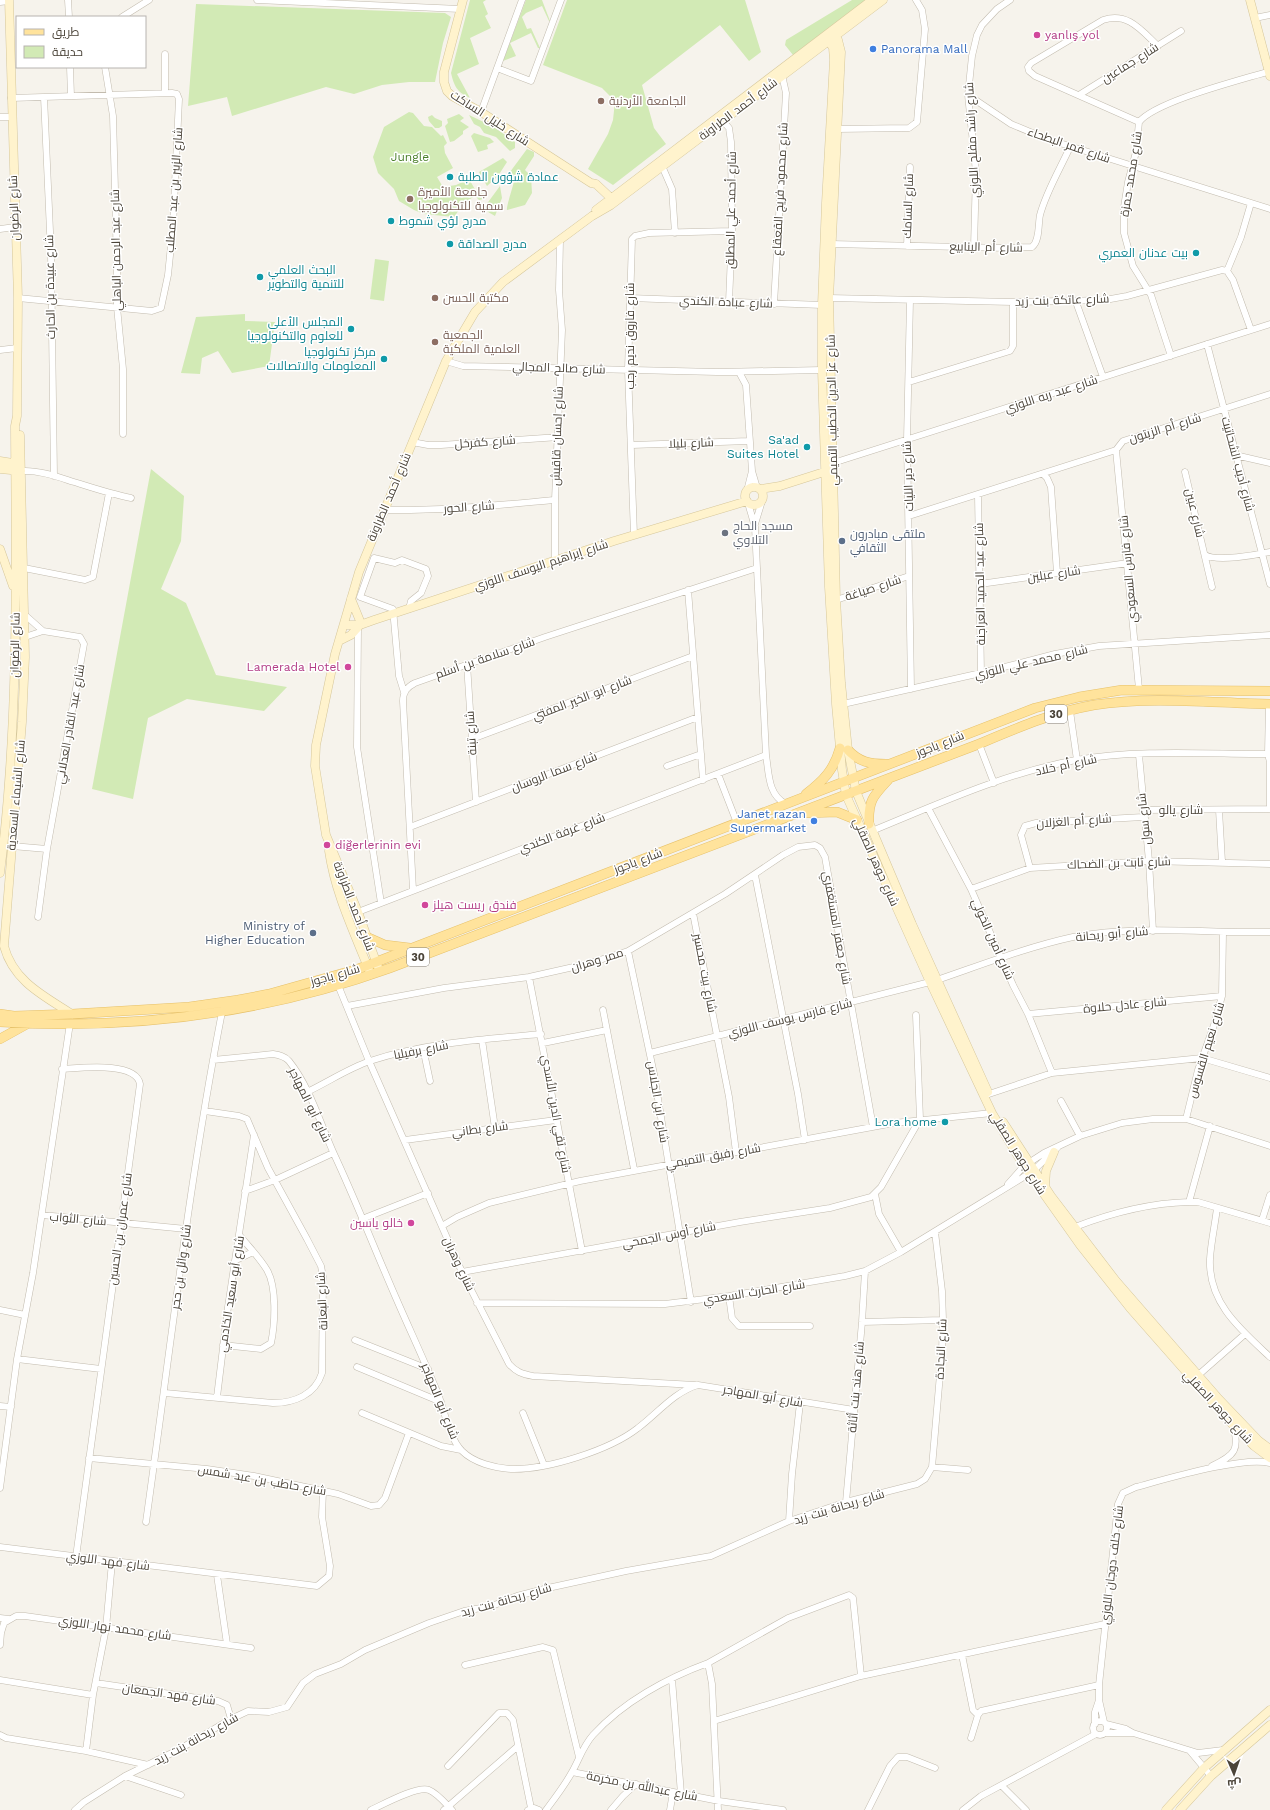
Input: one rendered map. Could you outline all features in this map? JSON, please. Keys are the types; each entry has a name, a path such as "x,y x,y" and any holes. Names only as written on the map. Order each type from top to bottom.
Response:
{"main road":[{"name":"شارع ياجوز","path":"0,1022 30,1023 189,1007 238,1000 289,988 372,964 1035,708 1079,697 1139,689 1270,691"},
{"name":"شارع ياجوز","path":"0,1014 71,1019 142,1021 222,1012 265,1004 338,985 376,973 980,744 1034,721 1093,706 1139,702 1270,704"},
{"path":"799,800 831,771 844,749 855,757 866,762 877,764 895,762"},
{"path":"871,827 869,807 872,799 891,777"},
{"path":"789,816 827,811 837,812 857,820"},
{"path":"367,937 384,946 412,948"},
{"path":"0,1039 30,1023"}],"street":[{"path":"68,0 69,16"},
{"path":"124,16 149,0"},
{"path":"257,0 460,9"},
{"name":"شارع خليل الساكت","path":"463,0 444,72 444,82 447,91 452,96 481,112 591,183 596,184 611,201"},
{"path":"481,112 522,0"},
{"path":"497,68 531,81 561,0"},
{"name":"شارع أحمد الطراونة","path":"611,201 831,35 872,0"},
{"name":"شارع أحمد الطراونة","path":"376,973 348,920 332,866 319,798 315,754 338,641 359,572 383,510 446,361 475,312 488,296 503,282 592,216 595,210 611,201 662,166 820,47 831,35 851,25 883,0"},
{"path":"837,129 909,128 917,122 924,30 922,10 916,0"},
{"name":"شارع راشد مفلح اللوزي","path":"974,247 976,172 968,95 972,56 977,35 996,9 1010,0"},
{"path":"1250,0 1270,73"},
{"name":"شارع الرضوان","path":"6,1 18,298 17,416 20,425 24,568"},
{"path":"1255,18 1270,14"},
{"path":"1139,122 1035,76 1028,70 1029,65 1103,20 1111,18 1130,21 1158,46"},
{"path":"820,47 838,54 843,37 851,25"},
{"name":"شارع جماعين","path":"1079,95 1181,31"},
{"name":"شارع عز الدين الخطيب التميمي","path":"831,35 838,54 837,129 830,298 836,600 843,704 843,782 846,795"},
{"path":"11,98 165,93 164,54"},
{"name":"شارع عز الدين الخطيب التميمي","path":"838,54 822,304 824,472 830,610 844,749 856,791"},
{"path":"70,68 71,96"},
{"name":"شارع عبد الرحمن الباهلي","path":"105,68 113,116 118,264 117,307 123,369 123,434"},
{"name":"شارع محمد حمزة","path":"1171,356 1148,291 1133,266 1124,234 1124,207 1128,182 1136,152 1139,122 1149,112 1185,98 1270,73"},
{"name":"شارع محمود فريج القعقاع","path":"774,304 786,93 782,75"},
{"name":"شارع الزبير بن عبد المطلب","path":"18,298 152,311 159,310 163,304 173,226 179,99 177,94 165,93"},
{"name":"شارع قمر البطحاء","path":"968,95 1011,124 1070,147 1270,209"},
{"name":"شارع عبيدة بن الحارث","path":"44,97 51,254 50,302 54,476"},
{"path":"0,117 11,117"},
{"name":"شارع أحمد علي المطلق","path":"722,120 731,135 732,231 729,302"},
{"name":"شارع أم الينابيع","path":"832,244 1006,248 1028,248 1034,246 1044,204 1070,147"},
{"path":"662,166 672,189 675,233"},
{"name":"شارع السامك","path":"907,246 910,167"},
{"path":"1250,203 1241,237 1227,272 1233,280 1251,330"},
{"path":"0,229 14,227"},
{"name":"شارع فاروق نديم رجب","path":"634,535 632,445 628,370 632,239 641,234 732,231"},
{"name":"شارع إحسان قاقيش","path":"555,560 555,500 559,437 562,330 559,290 560,240"},
{"name":"شارع عاتكة بنت زيد","path":"830,298 1076,302 1106,300 1148,291 1214,272 1227,272"},
{"name":"شارع عبادة الكندي","path":"630,298 774,304 822,304"},
{"name":"شارع دير الليات","path":"910,300 907,440 911,689"},
{"path":"909,382 1010,351 1013,346 1013,302"},
{"path":"1076,302 1103,377"},
{"name":"شارع عبد ربه اللوزي","path":"833,463 1270,324"},
{"name":"شارع أديب الشحاتيت","path":"1207,344 1270,584"},
{"path":"0,350 17,348"},
{"name":"شارع صالح المجالي","path":"446,361 463,366 628,370 739,372 822,370"},
{"path":"739,372 746,385 752,471 760,494 755,527 766,755 772,789 777,798 786,804"},
{"name":"شارع أم الزيتون","path":"909,516 1116,450 1123,441 1224,410 1270,394"},
{"name":"شارع كفرخل","path":"412,442 428,445 441,445 559,437"},
{"name":"شارع بليلا","path":"632,445 749,441"},
{"name":"شارع فارس السعودي","path":"1116,450 1139,689"},
{"path":"1235,455 1270,463"},
{"path":"0,461 131,498"},
{"path":"0,469 21,468"},
{"name":"شارع الرضوان","path":"0,873 11,760 21,468"},
{"path":"752,471 747,497 755,527"},
{"path":"747,497 755,505 760,494 824,472"},
{"name":"شارع عبين","path":"1185,472 1212,587"},
{"path":"1043,474 1047,478 1051,487 1057,573"},
{"path":"747,497 753,487 760,494"},
{"path":"24,568 85,580 94,577 109,493"},
{"name":"شارع عبد الحميد العراجنة","path":"978,495 981,673"},
{"name":"شارع إبراهيم اليوسف اللوزي","path":"345,622 360,624 394,614 555,560 720,510 747,497"},
{"name":"شارع الحور","path":"383,510 414,511 469,508 555,500"},
{"path":"0,549 16,594"},
{"name":"شارع عبين","path":"1205,554 1213,558 1270,552"},
{"path":"409,609 411,601 421,593 428,576 426,569 402,560 395,563 375,558 360,593 360,597 362,599 392,608 394,614 399,676 404,692 413,890"},
{"name":"شارع عبلين","path":"980,584 1128,563"},
{"name":"شارع الشيماء السعدية","path":"24,568 25,637 22,722 12,846 2,939 6,955 20,976 35,991 71,1019"},
{"name":"شارع سلامة بن أسلم","path":"404,692 415,683 467,664 757,568"},
{"name":"شارع صياغة","path":"836,600 909,576"},
{"path":"688,590 703,780"},
{"path":"351,599 360,624 356,737 381,903"},
{"path":"25,615 43,631"},
{"path":"338,641 348,637 360,624"},
{"name":"شارع عبد القادر العدلاني","path":"25,637 43,631 80,637 84,641 47,849 38,917"},
{"name":"شارع محمد علي اللوزي","path":"843,704 1076,650 1134,644 1270,635"},
{"name":"شارع ابو الخير المفتي","path":"472,739 693,656"},
{"name":"شارع تبنة","path":"467,664 476,802"},
{"path":"14,698 23,699"},
{"path":"1270,704 1270,809"},
{"path":"1070,711 1076,760"},
{"name":"شارع سما الروسان","path":"410,827 698,717"},
{"path":"12,722 22,722"},
{"path":"980,744 994,783"},
{"path":"667,766 701,754"},
{"name":"شارع أم خلاد","path":"871,827 928,808 994,783 1076,760 1139,755 1269,754"},
{"name":"شارع غرفة الكندي","path":"358,912 766,755"},
{"name":"شارع سول","path":"1139,755 1143,814 1149,861 1153,931"},
{"path":"718,774 737,823"},
{"name":"شارع جوهر الصقلي","path":"856,791 934,981 992,1113 1108,1280 1195,1378 1255,1437 1270,1449"},
{"name":"شارع جوهر الصقلي","path":"846,795 989,1094 1029,1168 1046,1187 1116,1281 1233,1425 1250,1443 1270,1458"},
{"name":"شارع أمين الخولي","path":"928,808 972,889 1028,1014 1052,1073"},
{"name":"شارع يالو","path":"1143,814 1270,809"},
{"name":"شارع يالو","path":"1219,810 1222,862"},
{"name":"شارع أم الغزلان","path":"1030,868 1021,835 1025,826 1036,823 1143,814"},
{"name":"شارع أحمد الطراونة","path":"328,840 367,937 372,964"},
{"name":"ممر وهران","path":"347,1006 424,992 529,977 580,966 628,950 755,875 783,855 809,845 820,848"},
{"path":"12,846 47,849"},
{"name":"شارع جعفر المستغفري","path":"820,848 824,857 873,1127"},
{"name":"شارع ثابت بن الضحاك","path":"972,889 1030,868 1149,861 1270,864"},
{"path":"755,875 798,1094 805,1140"},
{"name":"شارع بيت محسير","path":"693,913 729,1097 736,1152"},
{"name":"شارع أبو ريحانة","path":"934,981 1002,957 1072,938 1153,931 1223,933 1270,932"},
{"name":"شارع نعيم القسوس","path":"1186,1119 1202,1058 1214,1025 1222,996 1223,933"},
{"name":"شارع ابن الجلاس","path":"628,950 650,1053 691,1302"},
{"name":"شارع تقي الدين الأسدي","path":"529,977 543,1042 556,1120 582,1251"},
{"name":"شارع فارس يوسف اللوزي","path":"650,1053 783,1018 851,1003 934,981"},
{"name":"شارع وهران","path":"338,985 369,1062 405,1140 462,1272 509,1364 514,1370 533,1376 698,1385"},
{"name":"شارع عادل حلاوة","path":"1028,1014 1222,996"},
{"path":"603,1010 634,1169"},
{"name":"شارع وائل بن حجر","path":"146,1522 165,1393 186,1230 222,1012"},
{"path":"901,1252 879,1214 875,1194 886,1179 920,1120 916,1014"},
{"path":"0,1488 18,1359 42,1216 62,1069 71,1019"},
{"path":"543,1042 607,1030"},
{"name":"شارع برفيليا","path":"307,1092 369,1062 423,1048 541,1034"},
{"path":"482,1040 496,1128"},
{"path":"423,1048 430,1081"},
{"name":"شارع أبو المهاجر","path":"213,1060 273,1054 288,1059 307,1092 334,1153 428,1369 455,1440 461,1450 478,1461 496,1467 523,1468 544,1465 573,1457 620,1441 640,1427 678,1394 698,1385 800,1403 854,1410"},
{"path":"989,1094 1052,1073 1202,1058 1270,1078"},
{"name":"شارع عمران بن الحسين","path":"62,1069 100,1068 133,1072 139,1079 140,1090 76,1557"},
{"path":"1061,1101 1080,1136"},
{"name":"شارع البعانة","path":"165,1393 287,1402 295,1400 308,1393 316,1385 322,1373 324,1277 317,1257 275,1180 250,1124 243,1117 205,1112"},
{"name":"شارع رفيق التميمي","path":"442,1226 457,1217 489,1203 568,1183 634,1169 873,1127 920,1120 992,1113"},
{"name":"شارع الحارث السعدي","path":"478,1303 665,1304 691,1302 845,1276 865,1271 935,1232 1006,1186 1056,1150 1080,1136 1122,1123 1153,1119 1186,1119 1270,1146"},
{"name":"شارع بطاني","path":"405,1140 556,1120"},
{"path":"1189,1202 1210,1126"},
{"name":"شارع أبو سعيد الخادمي","path":"217,1397 223,1345 254,1135"},
{"path":"1046,1187 1046,1175 1056,1150"},
{"path":"245,1191 275,1180 334,1153"},
{"path":"362,1219 428,1193"},
{"name":"شارع أوس الجمحي","path":"462,1272 740,1222 830,1208 851,1204 875,1194"},
{"path":"1262,1220 1270,1195"},
{"path":"1076,1227 1093,1220 1123,1212 1189,1202 1217,1208 1270,1223"},
{"path":"1217,1208 1210,1261 1212,1282 1222,1308 1245,1334 1270,1357"},
{"name":"شارع الثواب","path":"42,1216 121,1222 186,1230"},
{"name":"شارع النجادة","path":"932,1467 942,1351 943,1320 942,1291 935,1232"},
{"path":"223,1345 261,1349 271,1343 274,1315 270,1280 267,1270 240,1236"},
{"path":"236,1260 253,1252"},
{"name":"شارع هند بنت أثاثة","path":"846,1502 865,1271"},
{"path":"729,1296 732,1318 739,1326 810,1326"},
{"path":"0,1310 25,1315"},
{"path":"862,1322 943,1320"},
{"path":"1195,1378 1245,1334"},
{"path":"355,1340 428,1369"},
{"path":"18,1359 101,1369"},
{"path":"357,1367 441,1402"},
{"path":"789,1521 792,1474 800,1403"},
{"path":"0,1406 11,1407"},
{"path":"362,1413 441,1446 461,1450"},
{"path":"523,1413 544,1465"},
{"name":"شارع خلف دوجان اللوزي","path":"1205,1470 1227,1459 1234,1452 1236,1438 1233,1425"},
{"name":"شارع حاطب بن عبد شمس","path":"89,1458 230,1472 323,1490 365,1505 379,1505 384,1498 409,1433"},
{"name":"شارع خلف دوجان اللوزي","path":"1105,1723 1099,1700 1099,1685 1115,1525 1120,1498 1129,1490 1136,1487 1205,1470 1247,1463 1270,1463"},
{"path":"932,1467 968,1470"},
{"name":"شارع ريحانة بنت زيد","path":"75,1810 84,1802 125,1776 148,1765 231,1719 248,1711 269,1712 287,1707 303,1683 315,1674 341,1664 365,1650 436,1621 464,1611 492,1606 517,1596 548,1588 626,1571 711,1556 789,1521 846,1502 918,1484 925,1479 932,1467"},
{"name":"شارع فهد اللوزي","path":"0,1547 216,1575 317,1586 326,1581 329,1576 330,1566 322,1518 323,1490"},
{"path":"86,1751 93,1695 106,1628 112,1562"},
{"path":"216,1575 227,1644"},
{"path":"546,1810 572,1772 579,1756 593,1736 631,1702 672,1679 708,1663 788,1618 849,1595 853,1598 861,1676"},
{"name":"شارع محمد نهار اللوزي","path":"0,1618 9,1619 25,1616 251,1648"},
{"path":"0,1645 1,1632 4,1623 9,1619"},
{"path":"714,1721 861,1676 1105,1624"},
{"path":"465,1665 543,1647 553,1650 579,1756"},
{"path":"962,1654 973,1710 978,1715"},
{"path":"708,1663 712,1684 719,1801 718,1810"},
{"path":"672,1679 681,1794"},
{"path":"0,1680 93,1695"},
{"name":"شارع فهد الجمعان","path":"96,1683 218,1701 224,1703 229,1708 231,1719"},
{"path":"971,1738 978,1715 985,1710 1099,1685"},
{"name":"شارع خلف دوجان اللوزي","path":"1095,1728 1095,1712 1099,1700"},
{"path":"1166,1810 1204,1768 1270,1710"},
{"path":"448,1766 499,1713 507,1713 513,1720 530,1809 539,1810"},
{"path":"963,1810 981,1796 1002,1786 1084,1739 1099,1722 1126,1729 1133,1733 1189,1750 1204,1753 1223,1750"},
{"path":"1105,1723 1107,1729 1105,1733"},
{"path":"1180,1810 1211,1776 1270,1725"},
{"path":"1095,1728 1101,1735 1105,1733 1133,1733"},
{"path":"1,1736 86,1751 148,1765"},
{"path":"371,1810 422,1789 431,1791 448,1809 518,1746"},
{"path":"1189,1750 1211,1776"},
{"path":"868,1810 890,1766 898,1757 907,1757 935,1768"},
{"name":"شارع عبدالله بن مخرمة","path":"572,1772 719,1801 783,1810"},
{"path":"125,1776 181,1795"},
{"path":"611,1810 636,1784"},
{"path":"1002,1786 1026,1810"},
{"path":"670,1810 673,1792"}],"green space":[{"path":"470,0 486,0 483,2 488,14 485,16 491,28 470,38 479,64 457,74 470,98 457,88 453,82 451,73"},
{"path":"526,0 542,0 550,21 542,6 526,13 522,17 527,29 531,28 540,48 538,48 531,33 510,43 516,56 503,61"},
{"path":"567,0 745,0 761,52 749,61 720,25 642,85 654,128 666,144 613,185 588,169 608,134 613,120 615,101 602,88 543,65"},
{"path":"852,0 866,0 793,55 785,45 786,40"},
{"path":"196,4 445,13 451,17 443,43 435,82 409,82 382,85 354,94 326,87 232,116 227,97 188,106"},
{"name":"Jungle","path":"409,112 413,113 424,126 432,127 441,136 443,135 447,143 444,146 445,153 453,168 437,177 443,187 456,185 469,179 476,191 485,195 483,199 479,200 475,196 464,203 454,217 424,214 414,210 399,201 394,189 378,173 373,157 384,127"},
{"path":"459,114 464,118 460,121 469,127 463,131 463,134 454,141 450,142 445,126 448,123 447,119"},
{"path":"432,115 442,121 442,126 435,128 429,121 428,117"},
{"path":"469,115 494,127 515,142 515,148 510,151 496,137 484,133 480,127 474,124"},
{"path":"474,133 490,138 494,142 487,145 488,149 478,152 471,136"},
{"path":"527,149 534,152 534,156 525,170 531,176 532,193 525,205 507,210 514,181 510,178 510,172"},
{"path":"503,158 507,162 498,176 487,186 479,172"},
{"path":"500,186 502,198 495,216 483,209"},
{"path":"375,259 389,261 384,301 370,299"},
{"path":"245,314 245,321 275,322 269,366 232,373 218,351 202,358 200,374 181,373 196,317"},
{"path":"151,469 184,496 181,541 161,589 186,603 216,675 287,687 264,711 187,699 148,718 133,799 92,789"}],"place":[{"name":"yanlış yol","path":"1037,35"},
{"name":"Panorama Mall","path":"873,49"},
{"name":"الجامعة الأردنية","path":"601,101"},
{"name":"عمادة شؤون الطلبة","path":"450,177"},
{"name":"جامعة الأميرة سمية للتكنولوجيا","path":"410,199"},
{"name":"مدرج لؤي شموط","path":"391,221"},
{"name":"مدرج الصداقة","path":"450,244"},
{"name":"بيت عدنان العمري","path":"1196,253"},
{"name":"البحث العلمي للتنمية والتطوير","path":"260,277"},
{"name":"مكتبة الحسن","path":"435,298"},
{"name":"المجلس الأعلى للعلوم والتكنولوجيا","path":"351,329"},
{"name":"الجمعية العلمية الملكية","path":"435,342"},
{"name":"مركز تكنولوجيا المعلومات والاتصالات","path":"384,359"},
{"name":"Sa'ad Suites Hotel","path":"807,447"},
{"name":"مسجد الحاج التلاوي","path":"725,533"},
{"name":"ملتقى مبادرون الثقافي","path":"842,541"},
{"name":"Lamerada Hotel","path":"348,667"},
{"name":"Janet razan Supermarket","path":"814,821"},
{"name":"diğerlerinin evi","path":"327,845"},
{"name":"فندق ريست هيلز","path":"425,905"},
{"name":"Ministry of Higher Education","path":"313,933"},
{"name":"Lora home","path":"945,1122"},
{"name":"خالو ياسين","path":"411,1223"}]}
